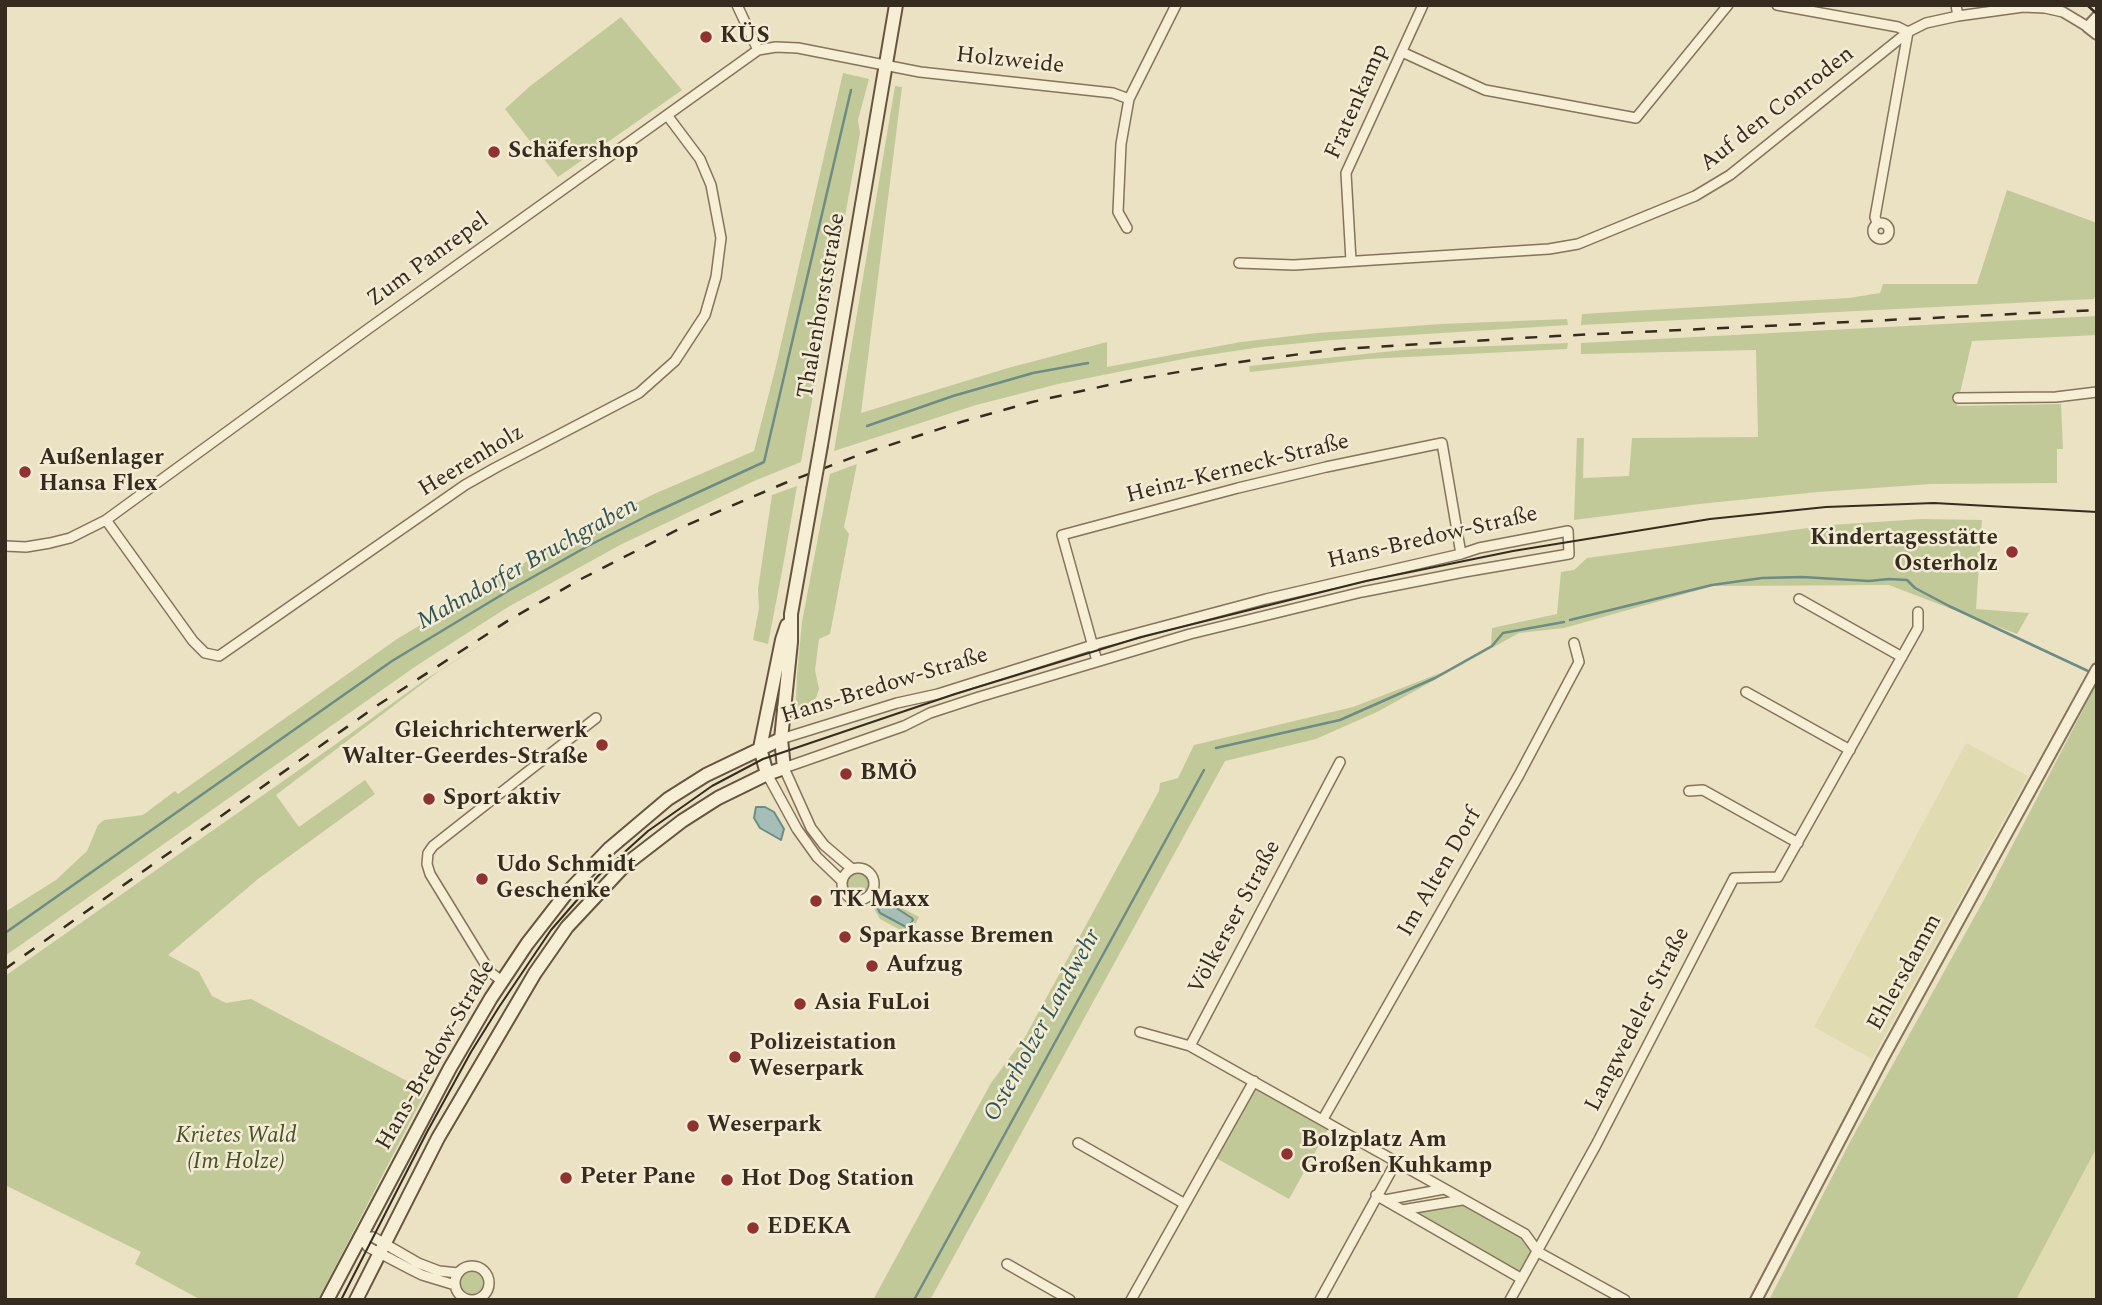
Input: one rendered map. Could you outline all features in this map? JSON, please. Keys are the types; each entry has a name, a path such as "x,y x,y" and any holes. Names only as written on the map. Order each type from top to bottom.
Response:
{"main road":[{"name":"Thalenhorststraße","path":"760,748 782,640 791,614 895,5"},
{"name":"Thalenhorststraße","path":"784,768 781,739 791,642 791,614"},
{"name":"Hans-Bredow-Straße","path":"327,1300 450,1068 502,981 565,895 620,840 668,799 706,775 781,739"},
{"path":"760,748 767,774"},
{"name":"Hans-Bredow-Straße","path":"356,1300 438,1138 535,973 567,927 625,865 682,821 718,799 784,768"}],"street":[{"path":"737,5 758,50 798,48 885,66"},
{"path":"1127,228 1118,212 1121,144 1129,99 1176,5"},
{"name":"Fratenkamp","path":"1351,261 1346,173 1423,5"},
{"path":"1402,52 1485,90 1636,118 1728,5"},
{"path":"1777,5 1898,27 1908,32 1875,217 1877,223"},
{"path":"1956,5 1958,16"},
{"name":"Auf den Conroden","path":"1238,263 1294,265 1549,249 1577,244 1695,196 1730,176 1908,32 1926,23 2023,7 2063,12 2093,30"},
{"path":"2093,30 2097,17"},
{"name":"Zum Panrepel","path":"5,547 26,547 69,538 106,520 758,50"},
{"name":"Holzweide","path":"885,66 1113,93 1129,99"},
{"name":"Heerenholz","path":"106,520 193,641 205,653 219,656 465,485 639,393 675,361 705,315 716,277 721,238 711,185 700,159 667,115"},
{"path":"1958,398 2056,397 2097,392"},
{"name":"Heinz-Kerneck-Straße","path":"1097,661 1062,535 1238,488 1441,443 1461,554"},
{"name":"Hans-Bredow-Straße","path":"781,739 897,703 938,694 1093,645 1266,599 1519,539 1568,531 1569,554 1362,592 1190,634 930,713 904,726 784,768"},
{"path":"1799,599 1902,657"},
{"name":"Langwedeler Straße","path":"1538,1252 1734,878 1778,877 1918,628 1918,612"},
{"name":"Im Alten Dorf","path":"1322,1119 1519,775 1579,662 1574,643"},
{"name":"Ehlersdamm","path":"1756,1300 1883,1058 2097,669"},
{"path":"1746,692 1850,750"},
{"path":"502,981 490,972 430,874 428,853 433,846 596,718"},
{"name":"Völkerser Straße","path":"1190,1046 1340,762"},
{"path":"784,768 811,828 824,845 851,869"},
{"path":"767,774 797,829 817,857 842,881"},
{"path":"1689,791 1703,790 1798,843"},
{"path":"862,868 870,872 874,885 871,894 854,900 844,893 842,881 851,869 862,868"},
{"path":"1140,1032 1190,1046 1254,1081 1525,1234 1538,1252 1625,1300"},
{"path":"1131,1300 1254,1081"},
{"path":"1078,1143 1185,1204"},
{"path":"1320,1300 1381,1198 1396,1162"},
{"path":"1381,1198 1444,1189"},
{"path":"1381,1198 1522,1279"},
{"path":"1402,1210 1462,1200"},
{"path":"360,1237 368,1247 382,1248 429,1268 458,1273"},
{"path":"382,1248 422,1275 455,1284"},
{"path":"1510,1300 1538,1252"},
{"path":"1007,1264 1070,1300"},
{"path":"468,1266 481,1268 488,1276 489,1286 483,1296 469,1299 460,1294 455,1284 458,1273 468,1266"}],"shaded area":[{"path":"1966,743 2028,776 1872,1059 1814,1027"},
{"path":"2097,1147 2097,1300 2016,1300"}],"green space":[{"path":"621,17 682,90 558,177 505,109 529,87"},
{"path":"843,73 869,79 858,120 860,133 801,462 754,481 620,545 508,607 416,666 5,956 5,912 56,880 87,851 98,825 104,820 143,815 175,791 178,794 397,639 554,545 654,494 754,451"},
{"path":"895,86 902,87 861,413 1008,368 1107,342 1107,367 1241,342 1317,333 1567,319 1568,325 1332,340 1188,358 1058,384 976,405 834,451"},
{"path":"2007,190 2097,223 2097,291 2094,299 1581,325 1582,314 1849,298 1880,293 1883,284 1977,284"},
{"path":"2097,316 2097,335 1972,341 1957,406 2061,404 2063,449 2057,449 2057,483 1931,484 1818,492 1574,520 1577,438 1584,438 1583,478 1629,476 1632,438 1758,437 1756,350 1581,354 1581,343"},
{"path":"1568,343 1567,349 1367,359 1250,372 1249,366 1413,349"},
{"path":"857,464 844,527 849,534 830,634 819,639 815,670 819,689 816,698 799,711 796,699 802,622 830,474"},
{"path":"797,486 768,644 753,640 772,495"},
{"path":"1922,519 1982,520 1976,609 2029,613 2017,634 1889,585 1713,586 1564,628 1519,633 1377,712 1316,739 1225,761 930,1300 873,1300 991,1083 1025,1037 1159,791 1160,783 1178,778 1194,745 1353,707 1443,672 1491,646 1492,628 1557,614 1561,572 1574,570 1587,558 1830,525"},
{"name":"Krietes Wald (Im Holze)","path":"532,613 438,672 276,795 299,827 365,780 375,794 258,879 168,955 199,972 212,996 226,1003 251,999 426,1091 318,1300 201,1300 135,1264 141,1252 5,1185 5,976 426,679"},
{"path":"2097,683 2097,1147 2016,1300 1769,1300 1851,1140 1986,896"},
{"path":"858,872 866,876 870,884 866,892 858,896 850,892 846,884 850,876"},
{"path":"885,899 919,917 910,935 880,919 873,907"},
{"path":"1255,1088 1328,1129 1289,1199 1216,1158"},
{"path":"1461,1204 1525,1241 1532,1251 1521,1270 1515,1270 1413,1212"},
{"path":"472,1271 480,1275 484,1283 480,1291 472,1295 464,1291 460,1283 464,1275"}],"water":[{"path":"756,807 765,807 774,812 784,829 781,840 760,828 754,818"},
{"path":"885,901 912,918 909,926 906,927 880,913 877,907"}],"waterway":[{"name":"Mahndorfer Bruchgraben","path":"5,933 392,661 588,546 764,462 851,90"},
{"path":"867,426 953,396 1033,373 1088,363"},
{"name":"Osterholzer Landwehr","path":"1570,620 1712,585 1762,578 1907,580 1915,588 1949,606 2088,671"},
{"name":"Osterholzer Landwehr","path":"1216,748 1340,720 1435,678 1492,646 1503,633 1564,622"},
{"name":"Osterholzer Landwehr","path":"914,1300 1204,770"}],"tram line":[{"path":"341,1300 471,1052 551,930 598,876 648,831 712,786 763,759 955,694 1141,637 1366,581 1513,551 1710,519 1826,507 1934,503 2097,512"}],"railway":[{"path":"2087,5 2097,14"},
{"path":"5,969 378,705 509,620 581,579 687,525 859,455 961,422 1032,402 1131,380 1339,349 2097,310"}],"place":[{"name":"KÜS","path":"706,37"},
{"name":"Schäfershop","path":"494,152"},
{"name":"Außenlager Hansa Flex","path":"25,472"},
{"name":"Kindertagesstätte Osterholz","path":"2012,552"},
{"name":"Gleichrichterwerk Walter-Geerdes-Straße","path":"602,745"},
{"name":"BMÖ","path":"846,774"},
{"name":"Sport aktiv","path":"429,799"},
{"name":"Udo Schmidt Geschenke","path":"482,879"},
{"name":"TK Maxx","path":"816,901"},
{"name":"Sparkasse Bremen","path":"845,937"},
{"name":"Aufzug","path":"872,966"},
{"name":"Asia FuLoi","path":"800,1004"},
{"name":"Polizeistation Weserpark","path":"735,1057"},
{"name":"Weserpark","path":"693,1126"},
{"name":"Bolzplatz Am Großen Kuhkamp","path":"1287,1154"},
{"name":"Peter Pane","path":"566,1178"},
{"name":"Hot Dog Station","path":"727,1180"},
{"name":"EDEKA","path":"753,1228"}]}
